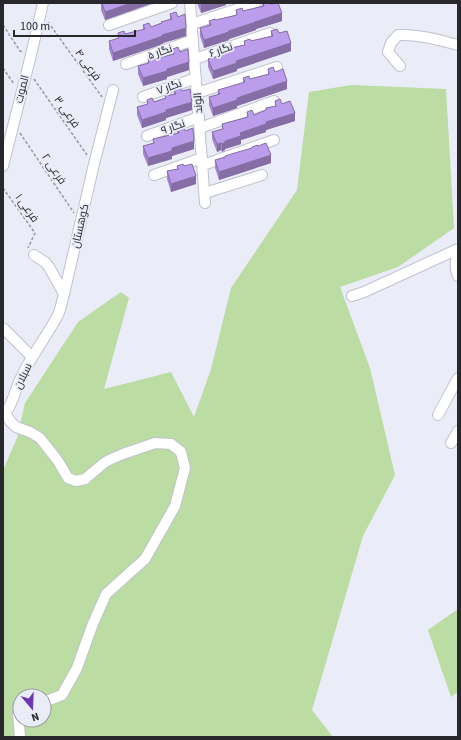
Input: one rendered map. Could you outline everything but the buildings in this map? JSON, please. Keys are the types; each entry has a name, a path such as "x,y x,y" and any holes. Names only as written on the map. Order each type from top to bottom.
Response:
{"street":[{"path":"109,25 172,3"},
{"name":"الوند","path":"190,3 205,198 262,175"},
{"path":"192,24 255,3"},
{"name":"الموت","path":"3,166 42,8"},
{"name":"نگار ۶","path":"195,59 270,33"},
{"path":"400,66 388,52 391,43 398,35 427,38 458,45"},
{"name":"نگار ۵","path":"126,64 193,40"},
{"path":"197,93 277,67"},
{"name":"نگار ۷","path":"143,96 196,78"},
{"name":"کوهستان","path":"32,357 58,313 64,294 113,90"},
{"path":"200,128 274,101"},
{"name":"نگار ۹","path":"147,136 199,117"},
{"path":"154,175 274,140"},
{"path":"458,250 456,272 458,276"},
{"path":"352,296 458,250"},
{"path":"34,255 45,262 49,267 64,294"},
{"path":"3,328 32,357"},
{"name":"سبلان","path":"4,414 8,409 32,357"},
{"path":"438,415 458,378"},
{"path":"4,414 16,427 30,432 40,438 58,461 68,478 76,481 84,479 111,459 155,443 171,444 181,452 185,468 175,506 146,559 106,594 92,626 77,668 62,695 52,699"},
{"path":"451,443 458,431"}],"path":[{"name":"فرعی ۴","path":"42,8 109,107"},
{"path":"3,25 20,51 31,55"},
{"path":"3,68 21,94"},
{"name":"فرعی ۳","path":"27,70 94,164"},
{"name":"فرعی ۲","path":"14,124 81,223"},
{"name":"فرعی ۱","path":"3,188 35,233 27,251 34,255"}],"green space":[{"path":"351,85 446,89 454,228 398,267 340,287 370,368 395,475 363,536 312,710 333,737 3,737 3,470 17,438 25,403 78,322 121,292 129,298 104,389 171,372 194,417 211,369 231,288 297,190 309,92"},
{"path":"458,609 458,692 451,697 428,630"}]}
